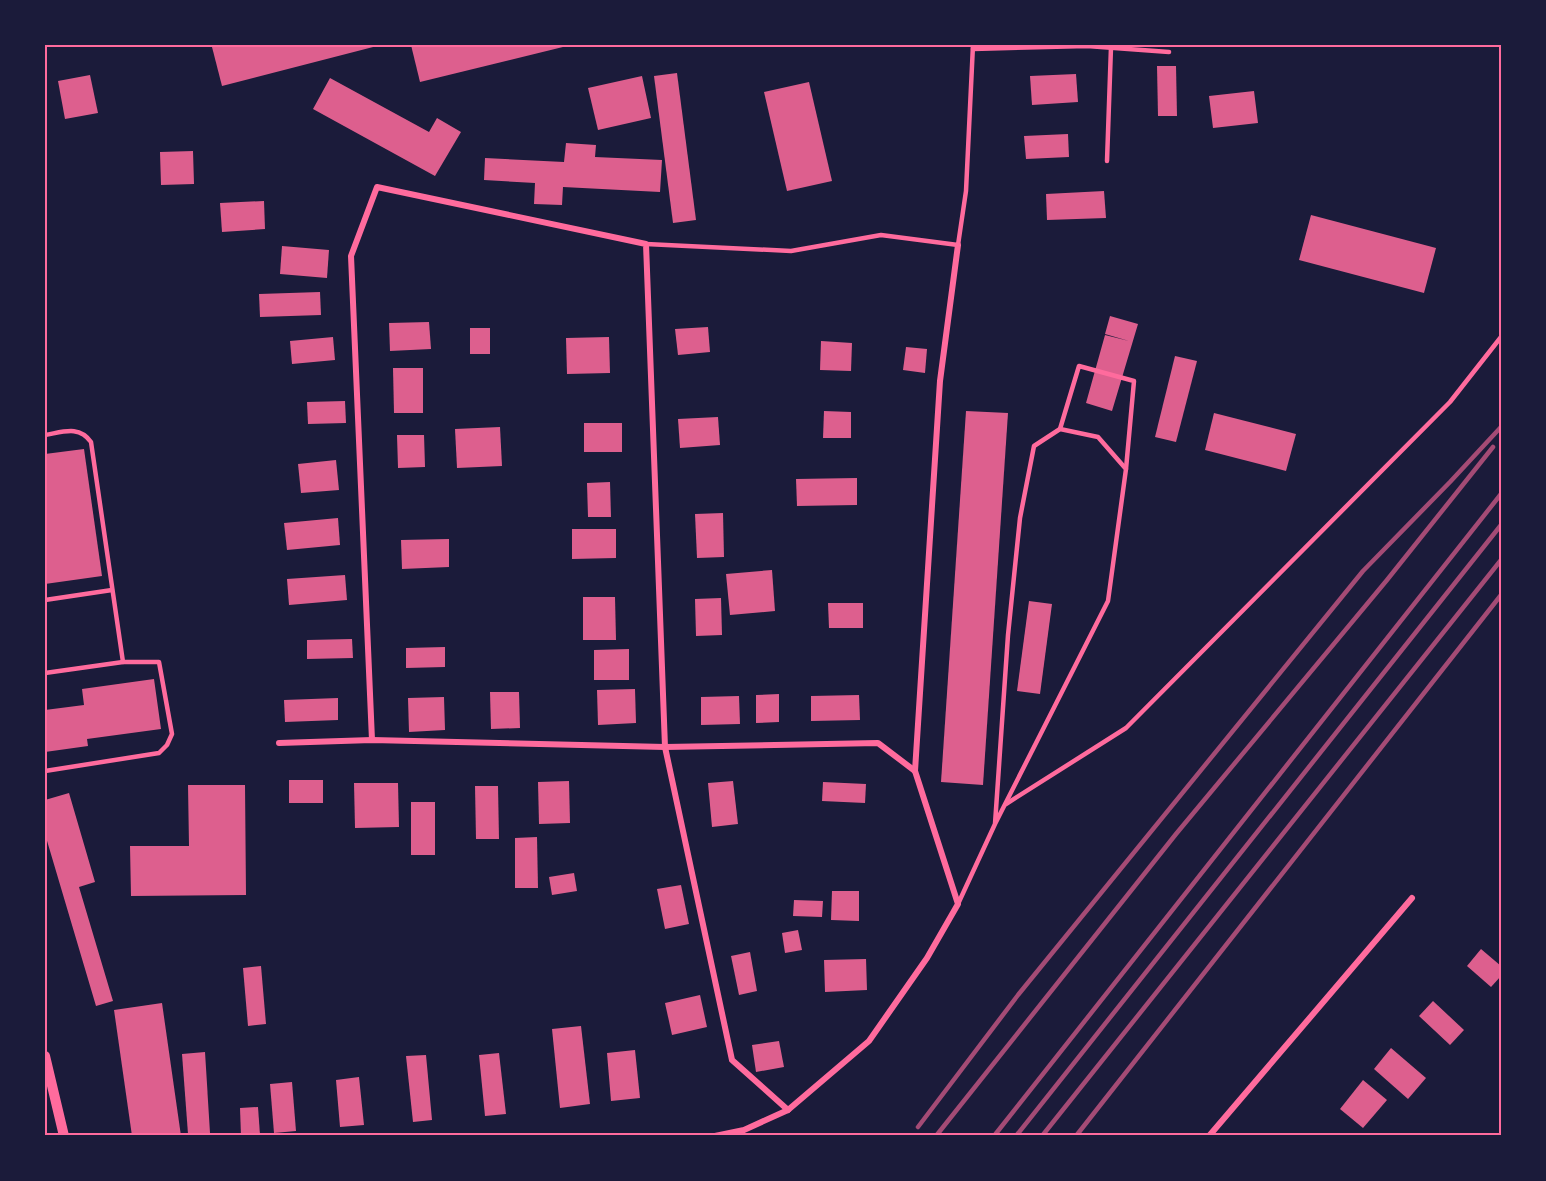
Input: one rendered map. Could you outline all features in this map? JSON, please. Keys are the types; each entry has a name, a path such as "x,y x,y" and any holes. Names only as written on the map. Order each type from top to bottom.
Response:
{"street":[{"path":"372,740 351,256 377,187 646,244 665,747 732,1060 788,1110"},
{"path":"715,1136 745,1133 788,1110 868,1041 927,958 958,904 915,771 940,381 958,245"},
{"path":"279,743 372,740 665,747 878,743 915,771"},
{"path":"1210,1136 1413,898"},
{"path":"45,1056 64,1136"}],"lane":[{"path":"646,244 791,250 881,235 958,245 966,191 973,47 1087,46 1169,52"},
{"path":"1107,161 1111,47"},
{"path":"1004,806 1126,728 1449,402 1501,337"},
{"path":"958,904 995,824 1108,601 1126,469 1134,381 1079,366 1060,429 1034,446 1020,518 1008,636 995,824"},
{"path":"1060,429 1098,437 1126,469"},
{"path":"45,435 77,430 85,434 91,442 123,662"},
{"path":"45,600 112,590"},
{"path":"45,673 123,662 159,662 172,734 167,745 159,753 45,771"}],"building":[{"path":"220,45 377,46 222,86 212,47"},
{"path":"411,45 567,45 567,46 420,82"},
{"path":"1157,66 1176,66 1177,116 1158,116"},
{"path":"677,73 696,220 673,223 654,76"},
{"path":"1076,74 1078,102 1032,105 1030,76"},
{"path":"90,75 98,113 65,119 58,81"},
{"path":"642,76 651,118 598,130 588,88"},
{"path":"330,78 429,132 437,118 461,132 435,176 313,109"},
{"path":"809,82 832,181 787,191 764,92"},
{"path":"1254,91 1258,123 1213,128 1209,96"},
{"path":"1068,134 1069,157 1026,159 1024,136"},
{"path":"566,143 596,145 595,157 662,160 660,192 563,187 562,205 534,204 535,183 484,180 485,158 564,162"},
{"path":"193,151 194,184 161,185 160,152"},
{"path":"1104,191 1106,218 1047,220 1046,194"},
{"path":"264,201 265,229 222,232 220,203"},
{"path":"1311,215 1436,248 1424,293 1299,260"},
{"path":"282,246 329,250 327,278 280,274"},
{"path":"320,292 321,315 260,317 259,294"},
{"path":"1110,316 1138,324 1112,411 1086,403 1105,335 1129,341 1105,334"},
{"path":"429,322 431,349 390,351 389,323"},
{"path":"708,327 710,352 678,355 675,329"},
{"path":"470,328 490,328 490,354 470,354"},
{"path":"333,337 335,360 292,364 290,341"},
{"path":"609,337 610,373 567,374 566,338"},
{"path":"821,341 852,343 851,371 820,370"},
{"path":"906,347 927,349 925,373 903,370"},
{"path":"1175,356 1197,361 1176,442 1155,437"},
{"path":"393,368 423,368 423,413 394,413"},
{"path":"345,401 346,423 308,424 307,402"},
{"path":"824,411 851,412 851,438 823,438"},
{"path":"966,411 1008,413 983,785 941,782"},
{"path":"1214,413 1296,434 1286,471 1205,450"},
{"path":"718,417 720,445 680,448 678,419"},
{"path":"584,423 622,423 622,452 584,452"},
{"path":"500,427 502,466 457,468 455,429"},
{"path":"397,435 424,435 425,467 398,468"},
{"path":"84,449 102,576 45,584 45,454"},
{"path":"336,460 339,490 301,493 298,464"},
{"path":"857,478 857,505 797,506 796,479"},
{"path":"610,482 611,517 588,517 587,483"},
{"path":"723,513 724,557 697,558 695,514"},
{"path":"338,518 340,545 287,550 284,523"},
{"path":"572,529 616,529 616,558 572,559"},
{"path":"449,539 449,567 402,569 401,540"},
{"path":"772,570 775,611 730,615 726,574"},
{"path":"345,575 347,600 289,605 287,579"},
{"path":"583,597 615,597 616,640 583,640"},
{"path":"721,598 722,635 696,636 695,599"},
{"path":"1029,601 1052,604 1040,694 1017,691"},
{"path":"828,603 863,603 863,628 829,628"},
{"path":"352,639 353,658 307,659 307,640"},
{"path":"445,647 445,667 406,668 406,648"},
{"path":"629,649 629,680 594,680 594,650"},
{"path":"154,679 161,729 87,739 88,746 45,752 45,710 84,705 82,689"},
{"path":"635,689 636,723 598,725 597,690"},
{"path":"490,692 519,692 520,728 491,729"},
{"path":"779,694 779,722 756,723 756,695"},
{"path":"859,695 860,720 811,721 811,696"},
{"path":"739,696 740,724 701,725 701,697"},
{"path":"444,697 445,730 409,732 408,698"},
{"path":"338,698 338,720 285,722 284,700"},
{"path":"289,780 323,780 323,803 289,803"},
{"path":"569,781 570,823 539,824 538,782"},
{"path":"733,781 738,824 712,827 708,783"},
{"path":"823,782 866,784 865,803 822,801"},
{"path":"354,783 398,783 399,827 355,828"},
{"path":"188,785 245,785 246,895 131,896 130,846 189,846"},
{"path":"475,786 498,786 499,839 476,839"},
{"path":"69,793 95,882 79,887 113,1001 96,1006 45,834 45,800"},
{"path":"411,802 435,802 435,855 411,855"},
{"path":"537,837 538,888 515,888 515,838"},
{"path":"574,873 577,891 552,895 549,877"},
{"path":"681,885 689,924 665,929 657,889"},
{"path":"832,891 859,891 859,921 831,920"},
{"path":"794,900 823,901 822,917 793,916"},
{"path":"798,930 802,950 785,953 782,933"},
{"path":"1481,949 1501,966 1501,976 1491,987 1467,966"},
{"path":"750,952 757,991 739,995 731,956"},
{"path":"866,959 867,990 825,992 824,960"},
{"path":"261,966 266,1024 248,1026 243,968"},
{"path":"700,995 707,1027 672,1035 665,1003"},
{"path":"1433,1001 1464,1030 1450,1045 1419,1016"},
{"path":"162,1003 181,1136 132,1136 114,1010"},
{"path":"581,1026 590,1104 560,1108 552,1029"},
{"path":"779,1041 784,1067 756,1072 752,1045"},
{"path":"1391,1048 1426,1078 1408,1099 1374,1069"},
{"path":"635,1050 640,1098 611,1101 607,1053"},
{"path":"205,1052 210,1133 188,1134 182,1054"},
{"path":"499,1053 506,1114 485,1116 479,1055"},
{"path":"426,1055 432,1120 413,1122 406,1056"},
{"path":"359,1077 364,1125 340,1127 336,1080"},
{"path":"1363,1080 1387,1100 1363,1128 1340,1109"},
{"path":"292,1082 296,1131 274,1133 270,1084"},
{"path":"258,1107 260,1135 241,1136 240,1108"}],"railway":[{"path":"918,1127 1018,995 1363,571 1501,427"},
{"path":"936,1136 1176,834 1387,580 1493,447"},
{"path":"994,1136 1501,494"},
{"path":"1016,1136 1501,525"},
{"path":"1042,1136 1501,560"},
{"path":"1076,1136 1501,595"}]}
